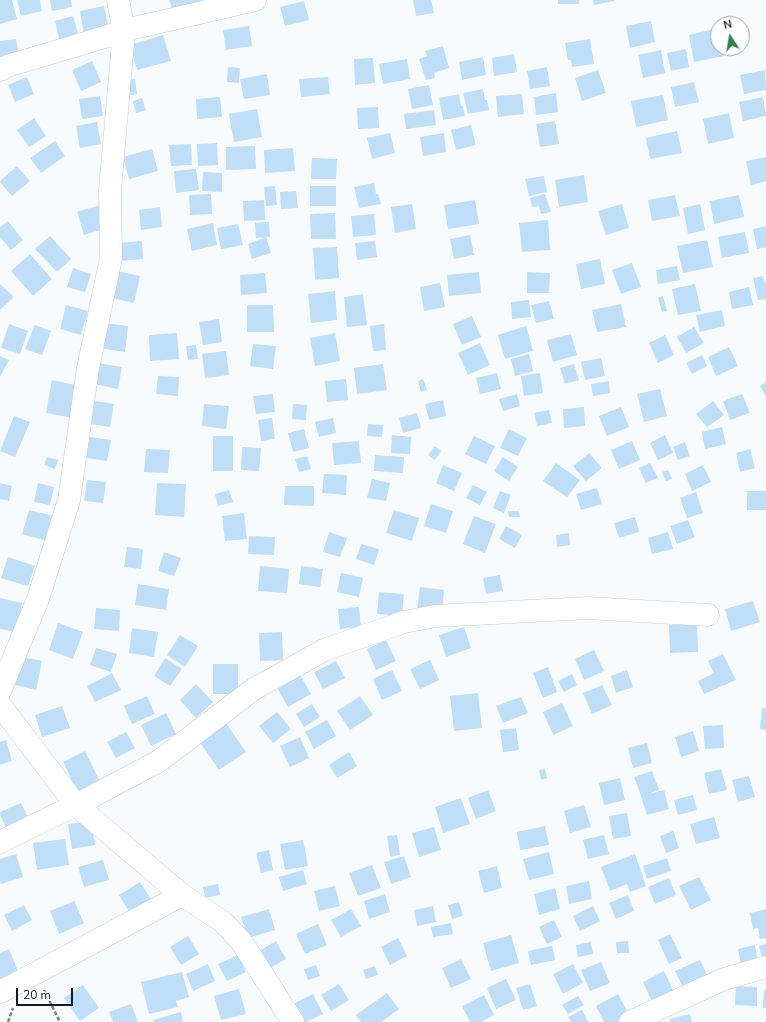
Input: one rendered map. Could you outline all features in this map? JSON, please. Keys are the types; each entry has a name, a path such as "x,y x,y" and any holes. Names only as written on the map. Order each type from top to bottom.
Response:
{"street":[{"path":"0,691 38,599 68,500 88,368 111,258 110,190 124,31 118,0"},
{"path":"0,70 7,66 134,28 255,0"},
{"path":"0,842 76,805 159,761 254,689 324,650 404,622 435,616 588,608 708,615"},
{"path":"0,705 76,805 182,895 223,922 241,941 293,1022"},
{"path":"0,992 182,895"},
{"path":"630,1022 724,979 766,968"}],"path":[{"path":"41,984 60,1022"}],"building":[{"path":"0,0 12,0 17,19 0,24"},
{"path":"17,0 40,0 42,11 21,16"},
{"path":"50,0 71,0 72,7 52,11"},
{"path":"169,0 201,0 202,4 174,14"},
{"path":"413,0 431,0 434,13 416,16"},
{"path":"558,0 579,0 579,4 558,4"},
{"path":"593,0 614,0 614,1 594,5"},
{"path":"304,1 309,20 285,26 280,7"},
{"path":"104,6 109,30 84,35 80,11"},
{"path":"73,16 79,37 60,43 55,21"},
{"path":"651,21 655,42 630,48 626,26"},
{"path":"249,26 252,46 226,50 223,30"},
{"path":"710,30 710,56 724,56 694,62 689,35"},
{"path":"163,35 171,61 137,70 130,45"},
{"path":"16,39 19,55 0,58 0,41"},
{"path":"590,39 594,64 572,67 571,60 568,60 565,43"},
{"path":"443,46 449,68 434,73 435,78 426,80 419,59 427,56 425,51"},
{"path":"686,49 689,67 671,71 667,53"},
{"path":"661,50 665,73 643,78 638,55"},
{"path":"514,54 517,72 494,76 492,58"},
{"path":"483,57 486,75 462,80 459,62"},
{"path":"373,58 375,83 355,85 354,59"},
{"path":"407,59 410,79 383,84 379,64"},
{"path":"92,61 101,82 81,91 72,70"},
{"path":"228,67 240,68 239,83 227,82"},
{"path":"547,67 550,86 530,89 527,71"},
{"path":"598,70 606,93 582,101 575,78"},
{"path":"765,70 766,90 744,94 740,75"},
{"path":"267,74 270,95 244,99 240,79"},
{"path":"27,77 34,94 15,102 8,85"},
{"path":"328,77 330,94 301,97 299,79"},
{"path":"135,79 137,94 122,97 119,82"},
{"path":"694,82 699,102 675,107 671,87"},
{"path":"429,85 433,105 412,109 408,89"},
{"path":"483,89 489,110 468,114 463,93"},
{"path":"556,93 558,112 536,115 534,97"},
{"path":"459,94 461,106 463,106 465,116 443,120 439,98"},
{"path":"522,94 524,114 498,117 496,96"},
{"path":"663,95 668,120 636,127 631,101"},
{"path":"100,96 103,116 82,119 79,99"},
{"path":"220,97 222,117 197,119 196,99"},
{"path":"763,97 766,116 743,121 739,102"},
{"path":"142,98 146,110 136,113 133,101"},
{"path":"378,107 379,128 358,129 357,108"},
{"path":"257,109 262,137 234,142 229,114"},
{"path":"434,110 436,125 406,129 404,114"},
{"path":"729,113 734,138 708,144 703,119"},
{"path":"34,118 46,136 29,147 17,130"},
{"path":"555,121 559,144 540,147 536,124"},
{"path":"97,122 101,144 80,148 76,126"},
{"path":"471,125 476,145 456,150 451,130"},
{"path":"677,131 682,153 650,159 646,138"},
{"path":"390,133 395,153 372,159 367,138"},
{"path":"444,133 446,152 423,156 420,137"},
{"path":"55,141 65,156 41,173 30,158"},
{"path":"217,143 218,165 198,166 197,144"},
{"path":"191,144 192,165 171,166 169,145"},
{"path":"255,146 256,169 226,170 226,147"},
{"path":"293,148 295,171 265,173 264,150"},
{"path":"152,149 158,171 129,179 123,157"},
{"path":"766,157 766,181 751,185 746,161"},
{"path":"312,158 337,159 336,179 311,179"},
{"path":"17,166 30,181 12,196 0,181"},
{"path":"196,169 199,190 176,193 174,171"},
{"path":"203,172 222,173 222,192 202,191"},
{"path":"584,175 588,202 559,207 555,180"},
{"path":"544,176 547,192 529,196 525,179"},
{"path":"374,183 376,194 378,194 381,204 359,208 354,187"},
{"path":"275,186 277,205 266,206 264,187"},
{"path":"310,186 336,186 336,206 310,206"},
{"path":"296,191 298,208 281,209 280,192"},
{"path":"211,194 212,214 190,215 189,195"},
{"path":"545,194 551,212 541,214 539,206 532,207 530,198"},
{"path":"675,195 680,216 652,221 648,200"},
{"path":"739,195 744,217 714,224 710,201"},
{"path":"264,200 265,220 244,221 243,201"},
{"path":"475,200 479,224 448,229 444,205"},
{"path":"103,204 110,227 84,235 77,212"},
{"path":"412,204 416,229 395,233 391,207"},
{"path":"622,204 629,228 606,235 598,211"},
{"path":"700,204 705,230 688,234 683,208"},
{"path":"160,207 162,227 141,230 139,210"},
{"path":"335,213 336,239 311,239 310,214"},
{"path":"374,214 376,235 353,237 351,216"},
{"path":"548,220 550,250 522,252 519,223"},
{"path":"8,221 23,240 11,250 0,237 0,227"},
{"path":"269,222 270,237 256,238 255,223"},
{"path":"213,223 217,245 192,251 187,229"},
{"path":"238,224 243,245 221,249 217,228"},
{"path":"766,226 766,247 757,249 753,229"},
{"path":"745,232 749,253 722,258 718,237"},
{"path":"470,235 474,255 454,259 450,239"},
{"path":"50,236 71,259 57,272 35,249"},
{"path":"266,237 271,253 252,259 248,244"},
{"path":"707,240 713,267 683,273 677,246"},
{"path":"142,241 143,259 119,261 118,243"},
{"path":"375,241 377,257 357,260 355,243"},
{"path":"337,247 339,278 315,280 313,248"},
{"path":"30,254 52,279 33,296 11,271"},
{"path":"600,259 605,284 581,289 576,264"},
{"path":"632,263 641,287 621,294 612,270"},
{"path":"677,266 680,280 658,284 656,270"},
{"path":"73,268 91,274 85,292 67,287"},
{"path":"113,270 140,276 134,303 107,297"},
{"path":"479,272 481,293 449,296 447,275"},
{"path":"527,272 550,273 549,293 527,293"},
{"path":"265,273 267,293 241,295 240,275"},
{"path":"763,276 766,283 766,299 758,300 753,278"},
{"path":"440,283 445,307 424,311 420,287"},
{"path":"0,284 14,297 0,310"},
{"path":"695,284 701,311 678,315 672,289"},
{"path":"749,287 753,305 732,309 729,292"},
{"path":"335,291 337,320 311,323 308,294"},
{"path":"363,294 367,325 347,327 344,297"},
{"path":"663,296 667,311 662,312 658,298"},
{"path":"529,300 531,317 512,319 511,302"},
{"path":"549,301 554,319 536,323 531,305"},
{"path":"621,304 626,327 597,332 592,310"},
{"path":"66,305 88,311 81,335 60,329"},
{"path":"247,305 273,305 274,332 247,332"},
{"path":"722,310 725,326 700,332 696,315"},
{"path":"472,316 481,337 462,345 453,324"},
{"path":"219,319 222,342 203,345 199,322"},
{"path":"103,323 128,326 125,352 99,348"},
{"path":"9,324 28,331 20,354 1,348"},
{"path":"384,324 386,350 373,351 370,326"},
{"path":"35,325 51,331 42,355 25,349"},
{"path":"526,326 533,351 505,359 498,335"},
{"path":"694,327 704,343 686,353 677,337"},
{"path":"177,333 179,359 150,361 149,335"},
{"path":"335,333 340,361 315,366 310,338"},
{"path":"571,334 577,355 553,362 547,340"},
{"path":"665,335 674,355 658,363 649,343"},
{"path":"480,343 490,365 468,375 458,353"},
{"path":"253,344 276,346 273,369 250,366"},
{"path":"196,345 198,359 188,360 186,346"},
{"path":"729,347 738,366 716,376 708,357"},
{"path":"226,351 229,375 205,378 202,354"},
{"path":"529,354 533,371 515,376 511,359"},
{"path":"702,355 707,366 692,374 686,363"},
{"path":"0,356 9,360 0,377"},
{"path":"601,358 605,376 585,380 581,362"},
{"path":"98,363 122,367 118,389 94,384"},
{"path":"383,364 387,390 357,394 354,368"},
{"path":"574,364 579,380 565,384 560,368"},
{"path":"497,373 501,389 480,394 476,378"},
{"path":"540,373 543,393 524,396 521,376"},
{"path":"158,376 179,377 178,396 156,394"},
{"path":"346,379 348,400 327,402 325,381"},
{"path":"423,379 427,390 421,392 418,381"},
{"path":"52,380 80,386 73,418 46,413"},
{"path":"609,381 610,393 593,396 591,384"},
{"path":"766,382 766,397 760,386"},
{"path":"660,389 667,416 644,422 637,394"},
{"path":"273,394 275,412 256,414 253,396"},
{"path":"517,394 520,406 503,411 499,399"},
{"path":"742,394 750,413 730,420 723,401"},
{"path":"89,400 114,404 110,427 85,423"},
{"path":"443,400 446,416 429,420 425,404"},
{"path":"713,401 724,415 707,427 696,414"},
{"path":"204,404 229,406 226,429 202,426"},
{"path":"293,404 307,405 306,420 292,419"},
{"path":"584,407 585,426 564,428 563,409"},
{"path":"621,407 629,427 607,436 599,416"},
{"path":"549,410 552,423 537,426 534,413"},
{"path":"417,413 421,428 403,433 399,418"},
{"path":"14,416 30,422 15,457 0,451"},
{"path":"272,418 275,439 261,441 258,420"},
{"path":"333,418 336,433 319,437 315,422"},
{"path":"368,424 383,425 382,437 367,436"},
{"path":"722,427 726,444 705,449 702,432"},
{"path":"304,429 309,448 293,452 288,433"},
{"path":"509,429 527,438 518,456 500,448"},
{"path":"392,435 411,437 410,454 391,453"},
{"path":"665,435 673,453 658,460 650,443"},
{"path":"84,436 111,440 107,461 80,457"},
{"path":"213,436 233,436 233,471 213,471"},
{"path":"474,436 495,446 486,464 465,454"},
{"path":"359,441 361,463 334,465 332,443"},
{"path":"632,441 640,460 619,469 611,450"},
{"path":"685,442 690,456 678,460 673,447"},
{"path":"435,446 441,451 435,460 428,455"},
{"path":"242,447 261,448 259,471 241,470"},
{"path":"146,449 170,450 168,473 144,472"},
{"path":"750,449 755,468 740,472 736,453"},
{"path":"589,453 602,468 586,481 573,466"},
{"path":"375,455 404,457 403,473 374,471"},
{"path":"307,456 311,469 299,472 295,459"},
{"path":"47,457 58,460 55,469 44,465"},
{"path":"503,457 518,467 509,481 494,471"},
{"path":"556,463 580,480 567,497 543,481"},
{"path":"650,463 658,478 646,483 639,468"},
{"path":"443,465 462,473 454,491 436,483"},
{"path":"703,465 711,482 692,491 685,474"},
{"path":"668,470 672,479 666,481 662,472"},
{"path":"324,474 347,475 346,495 322,493"},
{"path":"372,479 390,483 386,501 367,498"},
{"path":"87,480 106,482 103,503 84,501"},
{"path":"0,483 12,486 9,501 0,499"},
{"path":"38,483 54,487 50,505 34,502"},
{"path":"157,483 186,484 184,517 155,515"},
{"path":"473,485 487,492 480,505 466,498"},
{"path":"285,486 314,486 314,506 284,505"},
{"path":"597,488 602,504 581,510 576,494"},
{"path":"229,490 233,502 218,506 215,494"},
{"path":"500,491 511,495 504,513 493,508"},
{"path":"747,491 766,491 766,510 747,510"},
{"path":"696,492 703,513 687,518 680,498"},
{"path":"431,504 453,511 446,533 424,526"},
{"path":"29,510 54,516 47,541 22,534"},
{"path":"394,510 419,518 412,541 386,533"},
{"path":"508,511 519,511 520,517 509,517"},
{"path":"244,513 247,539 225,541 222,516"},
{"path":"474,516 496,524 485,553 463,544"},
{"path":"635,517 639,532 619,538 614,523"},
{"path":"688,520 695,537 677,544 670,526"},
{"path":"506,526 522,535 515,548 499,539"},
{"path":"329,532 347,538 340,557 323,552"},
{"path":"668,532 673,549 652,554 648,538"},
{"path":"569,533 570,545 557,547 556,535"},
{"path":"249,536 275,537 274,555 248,554"},
{"path":"361,544 379,549 374,565 356,559"},
{"path":"127,547 143,549 141,569 124,567"},
{"path":"164,552 181,558 174,576 158,571"},
{"path":"8,557 35,566 28,586 1,578"},
{"path":"260,566 289,569 287,593 258,591"},
{"path":"301,566 323,569 320,587 299,584"},
{"path":"341,573 363,578 359,597 337,592"},
{"path":"500,575 503,591 486,594 483,578"},
{"path":"138,584 169,589 166,610 135,605"},
{"path":"420,587 444,590 442,613 417,610"},
{"path":"379,592 404,594 402,616 377,614"},
{"path":"0,598 22,603 16,632 0,629"},
{"path":"753,601 760,622 731,631 725,609"},
{"path":"359,607 361,627 340,629 338,609"},
{"path":"96,608 120,610 119,631 94,629"},
{"path":"58,623 83,632 73,659 49,650"},
{"path":"697,623 698,652 670,653 669,625"},
{"path":"464,627 471,648 446,657 439,635"},
{"path":"132,628 158,632 154,657 129,653"},
{"path":"282,632 283,660 260,661 259,633"},
{"path":"180,635 198,646 185,667 167,655"},
{"path":"386,640 396,661 376,670 367,649"},
{"path":"96,648 117,654 111,672 90,665"},
{"path":"594,650 604,671 584,680 575,659"},
{"path":"723,654 736,680 704,694 698,681 714,673 708,661"},
{"path":"18,656 42,661 36,690 11,684"},
{"path":"165,658 182,669 170,686 154,676"},
{"path":"430,660 439,680 420,689 410,669"},
{"path":"336,661 345,678 323,689 314,672"},
{"path":"213,664 238,664 238,694 213,694"},
{"path":"548,667 557,692 543,698 533,673"},
{"path":"392,670 402,691 382,700 373,679"},
{"path":"627,670 633,687 616,693 611,676"},
{"path":"298,671 311,694 288,707 275,684"},
{"path":"112,673 121,690 95,702 87,686"},
{"path":"572,674 577,685 564,692 558,681"},
{"path":"196,684 213,702 196,718 180,700"},
{"path":"602,685 612,705 592,714 583,693"},
{"path":"478,693 482,728 454,731 450,696"},
{"path":"147,696 155,714 132,724 124,706"},
{"path":"360,696 373,715 350,730 337,711"},
{"path":"521,697 528,713 503,723 496,706"},
{"path":"562,703 573,726 553,735 543,712"},
{"path":"312,704 320,717 304,727 296,714"},
{"path":"62,706 70,728 42,737 35,715"},
{"path":"762,708 766,708 766,730 760,729"},
{"path":"277,712 291,729 273,743 259,726"},
{"path":"166,713 176,734 151,746 141,725"},
{"path":"327,720 336,736 314,749 305,732"},
{"path":"226,723 246,752 219,770 199,741"},
{"path":"723,725 724,748 705,749 703,726"},
{"path":"516,728 519,750 503,752 500,730"},
{"path":"693,731 699,751 681,757 675,737"},
{"path":"126,732 135,748 116,758 107,742"},
{"path":"300,737 309,758 290,767 280,746"},
{"path":"6,740 12,761 0,765 0,742"},
{"path":"647,743 652,763 633,768 628,748"},
{"path":"85,751 101,784 79,795 63,762"},
{"path":"349,752 357,766 337,778 329,765"},
{"path":"545,769 547,778 541,780 539,770"},
{"path":"721,769 727,790 709,794 704,773"},
{"path":"652,771 659,790 648,794 664,790 669,809 647,815 634,777"},
{"path":"749,776 755,797 738,802 732,780"},
{"path":"620,778 625,800 604,805 599,783"},
{"path":"488,790 496,811 476,819 468,798"},
{"path":"693,795 697,810 678,815 674,800"},
{"path":"461,798 470,824 443,833 435,807"},
{"path":"21,803 31,823 8,833 0,812"},
{"path":"584,805 591,827 570,833 564,811"},
{"path":"627,813 631,836 613,839 609,816"},
{"path":"714,817 720,838 696,844 690,824"},
{"path":"91,821 95,845 72,849 68,824"},
{"path":"545,826 549,845 520,850 517,832"},
{"path":"434,827 441,850 419,857 412,833"},
{"path":"673,831 679,848 666,853 660,836"},
{"path":"397,835 400,855 390,857 387,836"},
{"path":"604,835 609,854 588,859 583,840"},
{"path":"65,839 69,865 37,870 33,843"},
{"path":"303,840 308,866 285,870 280,844"},
{"path":"269,850 273,870 261,873 256,853"},
{"path":"549,852 554,874 529,880 523,859"},
{"path":"16,854 23,877 1,884 0,859"},
{"path":"635,854 646,886 630,892 627,884 610,891 601,867"},
{"path":"404,856 411,877 391,884 384,862"},
{"path":"667,858 671,871 647,879 643,866"},
{"path":"103,860 109,880 84,887 78,867"},
{"path":"372,865 381,888 358,896 349,873"},
{"path":"497,866 502,888 484,893 478,871"},
{"path":"303,870 307,884 283,891 279,877"},
{"path":"699,877 711,900 691,910 679,886"},
{"path":"669,878 676,895 655,904 648,887"},
{"path":"589,881 592,899 569,904 566,886"},
{"path":"140,882 153,902 131,915 119,895"},
{"path":"218,884 220,895 205,898 203,887"},
{"path":"335,886 340,906 319,911 314,891"},
{"path":"555,888 560,909 539,915 534,894"},
{"path":"385,894 390,912 369,919 364,901"},
{"path":"628,895 634,911 616,919 609,903"},
{"path":"74,901 84,923 59,934 50,911"},
{"path":"459,902 463,916 452,919 448,905"},
{"path":"24,905 32,920 12,931 4,915"},
{"path":"433,906 436,922 417,926 414,910"},
{"path":"593,906 600,921 580,931 573,916"},
{"path":"269,909 275,930 248,938 241,917"},
{"path":"351,909 361,926 341,937 331,920"},
{"path":"766,909 766,938 760,939 758,928 753,929 750,913"},
{"path":"554,920 562,937 547,944 539,927"},
{"path":"451,923 453,934 433,937 431,927"},
{"path":"318,924 327,945 305,954 296,934"},
{"path":"670,934 682,958 669,964 658,940"},
{"path":"511,935 519,963 491,971 483,943"},
{"path":"188,936 199,954 181,965 170,947"},
{"path":"398,938 407,956 390,965 381,947"},
{"path":"276,941 286,959 268,969 259,951"},
{"path":"628,941 629,953 617,953 616,942"},
{"path":"591,942 593,954 578,957 576,945"},
{"path":"766,944 766,965 764,965 759,946"},
{"path":"755,945 758,962 741,965 738,949"},
{"path":"552,946 555,960 531,965 528,951"},
{"path":"9,949 19,973 0,981 0,953"},
{"path":"238,955 246,972 227,981 218,964"},
{"path":"461,959 471,979 451,988 442,968"},
{"path":"700,960 709,979 685,991 675,971"},
{"path":"601,962 610,983 590,991 581,970"},
{"path":"208,964 215,981 193,991 186,974"},
{"path":"573,964 583,983 563,994 553,974"},
{"path":"316,965 320,976 308,980 304,969"},
{"path":"375,966 378,975 366,979 363,970"},
{"path":"664,971 675,994 653,1004 643,982"},
{"path":"182,972 189,997 176,1001 178,1007 149,1014 141,982"},
{"path":"506,979 516,1000 496,1009 487,988"},
{"path":"339,984 349,1000 331,1011 321,995"},
{"path":"530,984 537,1006 523,1010 516,988"},
{"path":"83,985 99,1008 80,1021 64,998"},
{"path":"736,986 757,987 757,1006 735,1005"},
{"path":"239,989 246,1014 221,1020 214,996"},
{"path":"764,990 766,990 766,1008 763,1008"},
{"path":"387,993 399,1009 381,1022 361,1022 356,1015"},
{"path":"313,994 323,1014 306,1022 302,1022 293,1004"},
{"path":"618,994 630,1017 621,1022 604,1022 596,1006"},
{"path":"484,995 494,1015 481,1022 470,1022 462,1006"},
{"path":"578,996 584,1005 568,1014 562,1005"},
{"path":"131,1004 138,1022 113,1022 109,1012"},
{"path":"582,1010 588,1022 571,1022 568,1017"},
{"path":"181,1012 183,1022 154,1022 153,1020"},
{"path":"690,1014 692,1022 670,1022 670,1019"}]}
